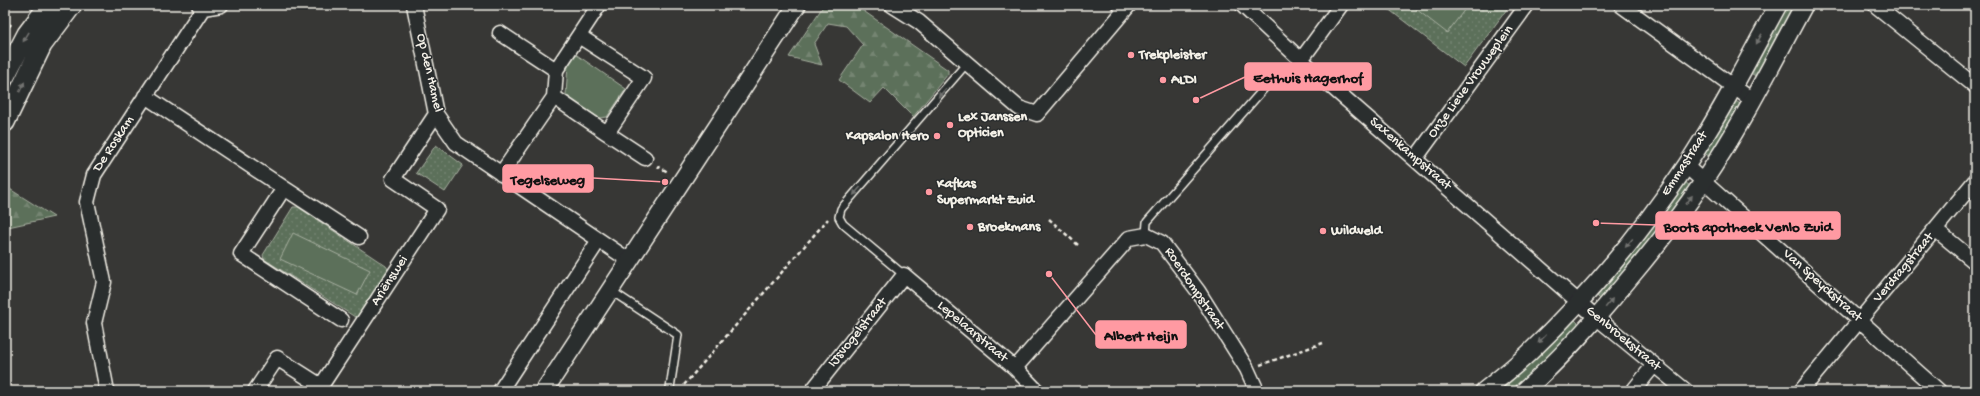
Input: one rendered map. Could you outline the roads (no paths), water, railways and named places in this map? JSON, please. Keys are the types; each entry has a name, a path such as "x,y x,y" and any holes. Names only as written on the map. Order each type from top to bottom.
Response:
{"main road":[{"path":"5,76 27,34 49,5"},
{"path":"5,122 42,45 72,5"}],"street":[{"path":"201,7 221,5"},
{"name":"Op den Hamel","path":"414,5 436,114 456,144 630,260"},
{"path":"500,174 554,97 556,70 599,5"},
{"path":"544,391 797,5"},
{"path":"892,5 919,22 1019,108 1037,114 1122,8"},
{"name":"Saxenkampstraat","path":"1242,5 1301,60 1579,302"},
{"path":"1301,60 1342,5"},
{"name":"Onze Lieve Vrouweplein","path":"1415,159 1527,5"},
{"path":"1621,5 1752,100"},
{"name":"Emmastraat","path":"1484,391 1528,354 1579,302 1634,238 1686,166 1778,5"},
{"name":"Emmastraat","path":"1524,391 1547,371 1597,318 1652,250 1704,181 1752,100 1804,5"},
{"path":"1875,5 1975,86"},
{"name":"De Roskam","path":"107,391 94,323 104,282 87,202 94,175 201,7"},
{"path":"500,33 556,70"},
{"path":"579,36 644,78 607,133"},
{"path":"145,96 359,237"},
{"path":"554,97 645,158"},
{"name":"Ariënswei","path":"255,391 277,358 321,386 437,208 392,179 436,114"},
{"name":"Van Speyckstraat","path":"1686,166 1939,391"},
{"name":"Verdragstraat","path":"1801,391 1975,181"},
{"path":"284,188 241,254 340,320"},
{"path":"1935,229 1975,262"},
{"path":"1015,368 1129,238 1146,235"},
{"name":"Roerdompstraat","path":"1146,235 1162,243 1198,291 1247,369 1257,391"},
{"path":"500,391 599,240"},
{"name":"Lepelaarstraat","path":"904,275 1015,368 1037,391"},
{"name":"IJsvogelstraat","path":"812,391 904,275"},
{"name":"Genbroekstraat","path":"1579,302 1686,391"},
{"path":"1633,391 1654,365"}],"lane":[{"path":"904,275 843,224 839,217 841,209 967,64"},
{"path":"1146,235 1147,222 1281,69"},
{"path":"610,290 678,335 670,388"}],"place":[{"name":"Trekpleister","path":"1131,55"},
{"name":"ALDI","path":"1163,80"},
{"name":"Eethuis Hagerhof","path":"1196,100"},
{"name":"Lex Janssen Opticien","path":"950,125"},
{"name":"Kapsalon Hero","path":"937,136"},
{"name":"Tegelseweg","path":"665,182"},
{"name":"Kafkas Supermarkt Zuid","path":"929,192"},
{"name":"Boots apotheek Venlo Zuid","path":"1596,223"},
{"name":"Broekmans","path":"970,227"},
{"name":"Wildveld","path":"1323,231"},
{"name":"Albert Heijn","path":"1049,274"}]}
